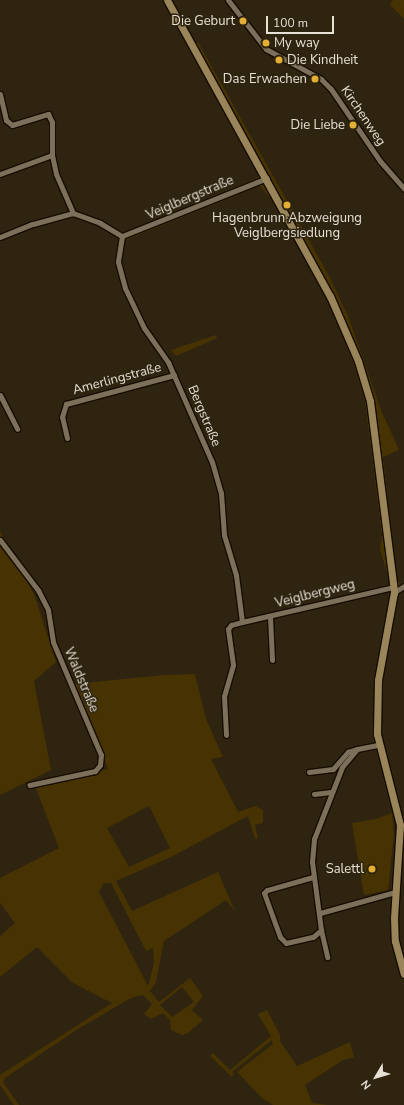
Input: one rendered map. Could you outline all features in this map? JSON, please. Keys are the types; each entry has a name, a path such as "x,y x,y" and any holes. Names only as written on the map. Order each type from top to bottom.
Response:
{"main road":[{"path":"166,0 267,178 330,296 365,381 373,422 394,589 378,680 378,745 402,817 395,892 395,941 404,973"}],"street":[{"name":"Kirchenweg","path":"228,0 266,49 321,79 331,89 380,161 404,189"},
{"path":"0,94 6,120 12,125 48,114 52,122 52,155 58,182 73,213"},
{"path":"0,174 52,155"},
{"name":"Veiglbergstraße","path":"122,236 267,178"},
{"path":"0,237 33,224 73,213 100,223 122,236"},
{"name":"Bergstraße","path":"122,236 118,262 125,288 142,325 165,356 218,480 222,499 224,535 237,582 242,622"},
{"name":"Amerlingstraße","path":"66,438 62,417 66,404 174,375"},
{"path":"0,395 17,429"},
{"name":"Waldstraße","path":"0,540 38,590 46,606 53,642 101,755 100,765 95,771 29,785"},
{"path":"394,589 404,586"},
{"name":"Veiglbergweg","path":"242,622 394,589"},
{"path":"270,617 272,660"},
{"path":"226,735 224,696 233,665 228,629 231,625 242,622"},
{"path":"309,772 333,769 348,752 378,745"},
{"path":"327,957 321,930 320,913 313,877 312,851 316,833 342,767 357,749"},
{"path":"314,794 331,792"},
{"path":"313,877 267,890 264,896 284,942 290,944 313,937 321,930"},
{"path":"320,913 395,892"}],"shaded area":[{"path":"393,0 404,0 404,19 390,5"},
{"path":"198,42 329,276 348,316 381,410 399,450 383,457 397,581 402,585 389,589 390,583 380,549 382,535 365,401 356,370 331,306 276,205 260,186 126,240 124,232 257,178 260,174 189,49"},
{"path":"216,335 217,338 176,356 171,350"},
{"path":"0,531 34,594 56,662 34,681 51,770 0,795"},
{"path":"195,674 206,719 223,757 211,759 238,812 255,806 263,810 263,823 255,825 258,838 255,839 248,816 171,857 116,881 132,911 218,872 235,911 226,900 164,941 156,982 150,991 159,1002 190,978 203,996 192,1010 203,1020 188,1033 182,1035 171,1030 170,1020 163,1013 151,1019 144,1014 152,1004 143,995 131,998 78,1029 5,1078 3,1082 19,1105 14,1105 0,1085 0,1075 112,1003 73,983 37,947 0,977 0,936 15,923 0,903 0,878 59,848 35,786 108,769 74,684 164,675","holes":["149,806 170,848 129,867 107,828","104,883 111,883 146,951 153,948 154,963 148,986 99,892","182,987 194,1002 172,1017 160,1005"]},
{"path":"392,813 394,834 388,890 364,895 352,823 376,819"},
{"path":"267,1010 280,1035 280,1041 297,1066 350,1042 354,1057 343,1060 305,1085 312,1103 328,1105 273,1105 262,1098 237,1072 273,1044 272,1040 232,1072 234,1074 232,1077 210,1056 213,1053 230,1070 271,1036 258,1014"}],"place":[{"name":"Die Geburt","path":"243,21"},
{"name":"My way","path":"266,43"},
{"name":"Die Kindheit","path":"279,60"},
{"name":"Das Erwachen","path":"315,79"},
{"name":"Die Liebe","path":"353,125"},
{"name":"Hagenbrunn Abzweigung Veiglbergsiedlung","path":"287,205"},
{"name":"Salettl","path":"372,869"}]}
